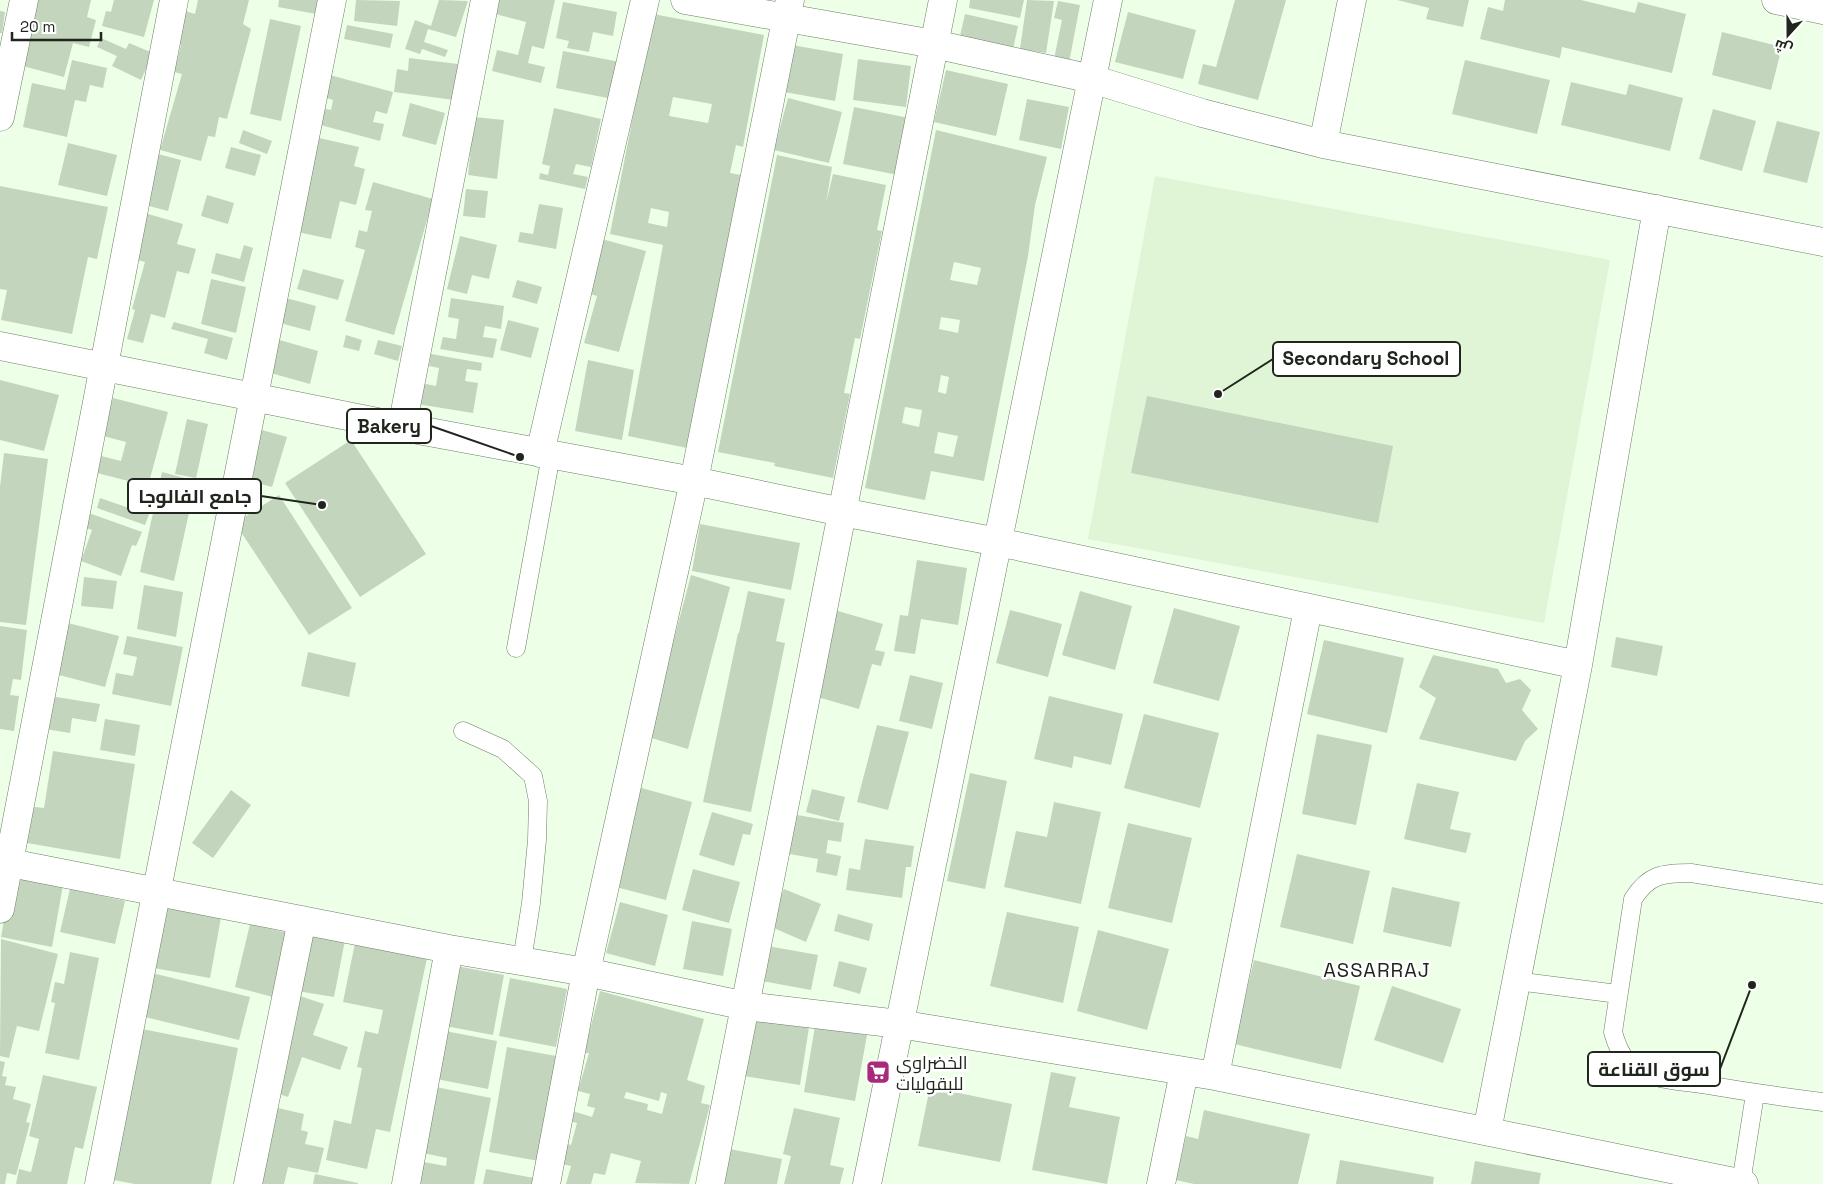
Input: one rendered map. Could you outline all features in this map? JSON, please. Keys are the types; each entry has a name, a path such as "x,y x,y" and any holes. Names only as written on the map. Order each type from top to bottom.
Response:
{"street":[{"path":"0,117 24,0"},
{"path":"0,909 5,862 105,367 174,0"},
{"path":"99,1184 332,0"},
{"path":"402,427 484,0"},
{"path":"546,454 645,0"},
{"path":"685,0 788,9 1092,79 1202,113 1323,144 1823,242"},
{"path":"710,1184 943,0"},
{"path":"867,1184 1108,0"},
{"path":"1323,144 1352,0"},
{"path":"1776,0 1823,10"},
{"path":"546,1184 586,972 694,480 788,9"},
{"path":"1487,1131 1578,665 1657,210"},
{"path":"0,346 402,427 694,480 842,512 998,542 1578,665"},
{"path":"1215,1076 1308,609"},
{"path":"5,862 449,949 586,972 746,1006 899,1024 1215,1076 1743,1184"},
{"path":"248,1184 302,920"},
{"path":"406,1184 449,949"},
{"path":"1161,1184 1184,1072"}],"lane":[{"path":"516,648 546,454"},
{"path":"463,731 503,749 533,776 538,802 537,840 532,903 522,961"},
{"path":"1823,894 1691,873 1667,874 1650,880 1641,887 1633,900 1612,1032 1619,1050 1628,1064 1642,1072 1659,1077 1755,1094 1823,1102"},
{"path":"1516,981 1618,994"},
{"path":"1743,1184 1755,1094"}],"shaded area":[{"path":"1155,176 1610,260 1544,623 1088,539"}],"building":[{"path":"36,0 91,0 87,17 96,20 89,47 73,43 64,77 19,65"},
{"path":"114,0 154,0 144,37 102,26 106,11 111,12"},
{"path":"198,0 249,0 243,24 251,29 227,119 219,117 215,137 208,136 201,161 160,150 182,74 174,72 181,45 173,43 182,10 195,14"},
{"path":"279,0 318,0 316,14 278,7"},
{"path":"356,0 400,1 397,26 354,21"},
{"path":"439,0 468,1 456,37 428,29 424,42 448,50 445,57 422,49 420,54 405,49 415,20 431,26"},
{"path":"498,0 555,0 544,49 532,46 528,63 545,67 541,83 492,71 497,50 518,55 526,22 495,14"},
{"path":"970,0 1024,0 1020,18 969,8"},
{"path":"1027,0 1054,1 1046,53 1020,49"},
{"path":"1235,0 1286,0 1258,100 1198,84 1203,64 1216,67"},
{"path":"1397,0 1469,0 1463,27 1426,19 1429,8"},
{"path":"1505,0 1581,0 1635,13 1638,2 1686,14 1672,73 1562,47 1560,58 1480,39 1488,7 1503,11"},
{"path":"1058,1 1080,5 1069,63 1054,59 1062,20 1054,18"},
{"path":"563,2 617,12 613,36 593,32 589,52 567,48 569,41 556,38"},
{"path":"0,11 5,12 2,33 0,33"},
{"path":"1128,12 1196,30 1183,79 1115,62"},
{"path":"653,14 764,35 743,147 736,145 730,173 741,175 687,448 628,436 663,245 610,234","holes":["673,97 712,104 708,123 669,116","651,208 669,212 667,227 648,223"]},
{"path":"965,14 1018,26 1013,49 960,36"},
{"path":"270,19 301,26 281,121 250,114"},
{"path":"347,25 393,34 390,48 344,39"},
{"path":"1722,32 1782,47 1771,90 1712,75"},
{"path":"101,38 126,49 129,43 153,53 141,80 112,66 117,56 97,47"},
{"path":"792,45 843,54 835,101 784,92"},
{"path":"563,51 620,62 613,99 556,88"},
{"path":"409,58 458,64 454,100 394,92 397,69 408,71"},
{"path":"858,59 911,66 906,107 853,100"},
{"path":"72,60 107,68 103,88 90,85 86,102 75,100 67,137 23,127 32,83 65,90"},
{"path":"1465,60 1550,80 1537,134 1452,114"},
{"path":"946,70 1008,84 996,136 934,122"},
{"path":"326,74 393,92 387,114 376,111 373,122 384,124 380,141 313,123 317,107 331,110 333,100 320,96"},
{"path":"1571,82 1626,95 1629,84 1683,98 1670,151 1561,125"},
{"path":"788,98 842,112 829,163 774,150"},
{"path":"1027,99 1069,107 1061,149 1019,140"},
{"path":"410,103 445,113 436,145 402,136"},
{"path":"854,107 914,119 903,176 843,164"},
{"path":"554,108 601,119 591,167 576,164 573,174 588,177 585,189 539,179 540,173 548,175 550,166 542,164"},
{"path":"1713,109 1756,121 1742,171 1699,159"},
{"path":"474,117 504,120 497,179 468,175"},
{"path":"1777,121 1820,132 1807,183 1763,172"},
{"path":"243,130 272,141 267,154 239,143"},
{"path":"936,130 1047,157 1035,205 1028,256 984,481 931,471 925,500 865,488","holes":["954,262 981,268 977,285 950,280","941,317 960,320 958,333 939,329","941,375 949,377 946,394 938,392","905,407 922,410 919,427 902,423","938,432 958,436 953,457 934,453"]},
{"path":"319,138 359,147 354,166 365,169 356,205 340,201 331,239 297,232"},
{"path":"68,143 117,155 107,196 58,185"},
{"path":"231,147 261,155 255,176 225,168"},
{"path":"158,154 181,160 168,211 145,205"},
{"path":"777,155 832,167 826,203 833,174 886,185 877,230 882,231 860,339 855,338 844,393 850,394 833,478 774,466 775,463 718,452"},
{"path":"373,182 433,199 394,335 345,321 365,250 355,247 359,230 367,232 372,211 365,210"},
{"path":"0,186 108,207 97,259 88,257 72,334 1,320 7,290 0,289"},
{"path":"466,189 488,191 485,218 463,216"},
{"path":"207,195 234,203 228,224 201,216"},
{"path":"539,204 563,208 556,249 518,242 520,232 533,234"},
{"path":"141,212 183,224 177,244 196,249 189,274 177,271 165,318 151,314 143,343 127,339 135,310 132,309 145,262 129,258"},
{"path":"460,236 497,245 489,279 472,275 467,294 447,289"},
{"path":"598,238 646,251 619,352 584,343 597,296 584,292"},
{"path":"244,245 253,248 244,282 211,273 216,253 240,259"},
{"path":"303,269 344,280 338,300 297,289"},
{"path":"211,279 246,287 236,333 201,324"},
{"path":"517,280 542,287 537,304 512,297"},
{"path":"282,297 316,306 310,331 276,322"},
{"path":"451,298 504,306 501,329 485,326 483,337 497,339 493,358 440,349 443,337 456,339 459,319 448,317"},
{"path":"508,320 539,328 531,358 500,350"},
{"path":"174,322 233,338 227,360 204,353 208,339 171,329"},
{"path":"346,335 362,340 359,351 343,347"},
{"path":"276,339 318,351 310,384 267,372"},
{"path":"378,340 402,346 398,361 374,354"},
{"path":"431,354 482,363 481,371 467,369 465,381 478,383 473,413 417,404 421,383 436,386 439,368 429,366"},
{"path":"588,360 634,370 622,440 575,431"},
{"path":"0,380 59,395 44,451 0,440"},
{"path":"1147,396 1393,446 1378,523 1131,473"},
{"path":"113,398 168,412 148,486 97,473 101,456 121,461 126,442 103,436"},
{"path":"187,419 208,424 196,478 175,474"},
{"path":"262,430 287,437 272,487 247,480"},
{"path":"351,440 426,554 360,597 285,483"},
{"path":"4,453 48,459 26,625 0,622 0,487"},
{"path":"162,472 196,481 174,581 140,572"},
{"path":"279,495 352,608 309,635 235,523"},
{"path":"100,498 129,508 132,499 152,506 145,525 97,508"},
{"path":"86,512 142,532 136,546 132,545 121,576 81,561 92,530 81,526"},
{"path":"700,524 800,543 791,590 692,571"},
{"path":"917,560 967,568 958,625 921,619 915,654 894,651 900,615 908,616"},
{"path":"691,575 730,587 688,749 648,737"},
{"path":"84,577 117,581 113,609 81,606"},
{"path":"144,585 183,592 176,637 137,629"},
{"path":"748,591 785,599 776,641 785,643 751,812 703,802"},
{"path":"1080,591 1132,606 1115,670 1062,655"},
{"path":"1174,608 1240,626 1219,701 1153,683"},
{"path":"831,609 883,624 875,650 885,652 881,666 872,664 859,709 807,694"},
{"path":"1010,610 1062,624 1048,677 996,663"},
{"path":"68,623 119,636 105,687 55,674"},
{"path":"0,626 27,630 21,680 13,679 10,695 19,696 14,731 0,729"},
{"path":"127,636 183,647 171,706 112,694 116,673 133,676 137,657 123,654"},
{"path":"1616,637 1663,646 1657,676 1611,667"},
{"path":"1324,640 1404,658 1387,733 1307,714"},
{"path":"308,652 356,663 349,697 301,686"},
{"path":"1433,655 1498,669 1506,683 1520,679 1531,690 1522,710 1538,729 1525,741 1516,761 1419,739 1436,698 1419,687"},
{"path":"910,675 943,683 932,729 899,721"},
{"path":"50,696 100,704 96,722 72,718 70,733 45,729"},
{"path":"1049,696 1123,714 1111,765 1074,756 1072,768 1034,759"},
{"path":"1144,714 1219,733 1200,808 1124,788"},
{"path":"105,719 140,725 135,756 100,750"},
{"path":"877,725 909,732 888,810 857,802"},
{"path":"1317,734 1372,745 1356,825 1302,814"},
{"path":"53,751 135,764 120,859 21,842 27,806 44,808"},
{"path":"970,773 1007,781 985,889 947,881"},
{"path":"1417,783 1459,792 1450,829 1471,833 1466,853 1404,839"},
{"path":"638,787 692,802 666,900 612,886"},
{"path":"812,789 845,797 839,821 806,812"},
{"path":"231,790 251,805 213,858 192,843"},
{"path":"1054,802 1101,812 1081,904 1004,887 1016,831 1047,837"},
{"path":"712,812 753,824 750,835 743,834 734,866 699,855"},
{"path":"791,814 844,823 841,842 828,840 826,853 841,856 837,876 816,872 818,859 784,853"},
{"path":"1128,823 1192,838 1172,923 1108,908"},
{"path":"865,839 914,846 911,867 906,867 902,898 846,890 849,868 860,870"},
{"path":"1297,854 1370,871 1353,944 1280,927"},
{"path":"693,869 740,882 729,923 682,910"},
{"path":"12,875 63,885 52,947 1,937"},
{"path":"1392,887 1460,902 1451,947 1383,932"},
{"path":"70,889 125,901 115,944 60,932"},
{"path":"784,889 821,904 806,942 769,926"},
{"path":"161,900 222,912 210,978 148,967"},
{"path":"620,902 668,915 655,966 606,953"},
{"path":"1007,912 1079,927 1063,1003 990,986"},
{"path":"838,914 873,924 869,941 834,931"},
{"path":"692,921 732,929 723,976 683,969"},
{"path":"250,924 288,933 273,997 235,987"},
{"path":"1098,930 1169,949 1147,1030 1077,1011"},
{"path":"308,933 345,940 334,997 297,991"},
{"path":"1,939 58,954 39,1031 17,1026 9,1058 0,1056"},
{"path":"355,943 427,958 390,1132 376,1129 367,1169 326,1160 334,1120 351,1124 362,1068 357,1067 365,1031 378,1034 383,1010 343,1002"},
{"path":"762,945 818,955 811,990 756,980"},
{"path":"70,952 99,958 79,1060 45,1053 55,1003 51,1002 55,982 64,984"},
{"path":"1254,960 1360,986 1341,1069 1234,1044"},
{"path":"839,961 867,968 860,994 833,986"},
{"path":"451,965 504,975 493,1035 440,1025"},
{"path":"148,972 250,997 239,1040 137,1015"},
{"path":"510,978 567,989 556,1047 499,1036"},
{"path":"1392,986 1461,1009 1443,1063 1374,1040"},
{"path":"600,991 704,1019 687,1080 705,1086 701,1103 710,1105 689,1184 635,1183 641,1161 611,1153 605,1175 594,1173 591,1184 566,1184 571,1166 562,1164 568,1144 571,1145 577,1123 567,1120 569,1110 592,1117 595,1108 587,1106 590,1094 578,1091 589,1053 584,1053","holes":["626,1092 659,1101 661,1092 667,1094 662,1114 647,1110 648,1104 624,1098"]},
{"path":"294,994 324,1004 313,1035 348,1047 340,1070 302,1057 288,1097 273,1092 298,1012 289,1009"},
{"path":"754,1012 810,1021 800,1085 744,1076"},
{"path":"815,1026 867,1035 855,1101 804,1092"},
{"path":"132,1027 238,1048 211,1184 135,1184 103,1178"},
{"path":"440,1030 497,1041 488,1089 431,1078"},
{"path":"507,1047 556,1056 539,1161 489,1152"},
{"path":"0,1061 5,1062 2,1076 7,1077 5,1085 16,1087 13,1099 31,1104 26,1122 30,1123 16,1175 7,1173 5,1184 0,1184"},
{"path":"1051,1072 1076,1077 1069,1107 1120,1117 1107,1184 1032,1170"},
{"path":"43,1075 97,1087 83,1149 75,1147 67,1184 16,1184 19,1169 31,1172 39,1139 29,1136"},
{"path":"431,1086 491,1098 474,1184 419,1184 423,1162 446,1166 447,1158 418,1152"},
{"path":"930,1087 1012,1104 1000,1162 918,1146"},
{"path":"265,1105 304,1114 301,1130 308,1132 305,1144 324,1148 318,1173 288,1167 284,1184 254,1184"},
{"path":"794,1108 840,1118 830,1165 844,1168 840,1184 784,1184 791,1156 783,1154"},
{"path":"1204,1110 1310,1134 1298,1184 1194,1184 1176,1180 1186,1136 1198,1139"},
{"path":"729,1149 782,1159 777,1184 722,1184"},
{"path":"1340,1160 1434,1177 1433,1184 1336,1184"},
{"path":"1475,1161 1541,1173 1539,1184 1471,1184"},
{"path":"486,1169 534,1178 532,1184 483,1184"},
{"path":"315,1174 358,1183 358,1184 313,1184"}],"place":[{"name":"Secondary School","path":"1218,394"},
{"name":"Bakery","path":"520,457"},
{"name":"جامع الفالوجا","path":"322,505"},
{"name":"سوق القناعة","path":"1752,985"},
{"name":"الخضراوى للبقوليات","path":"878,1072"}],"district":[{"name":"ASSARRAJ","path":"1377,970"}]}
